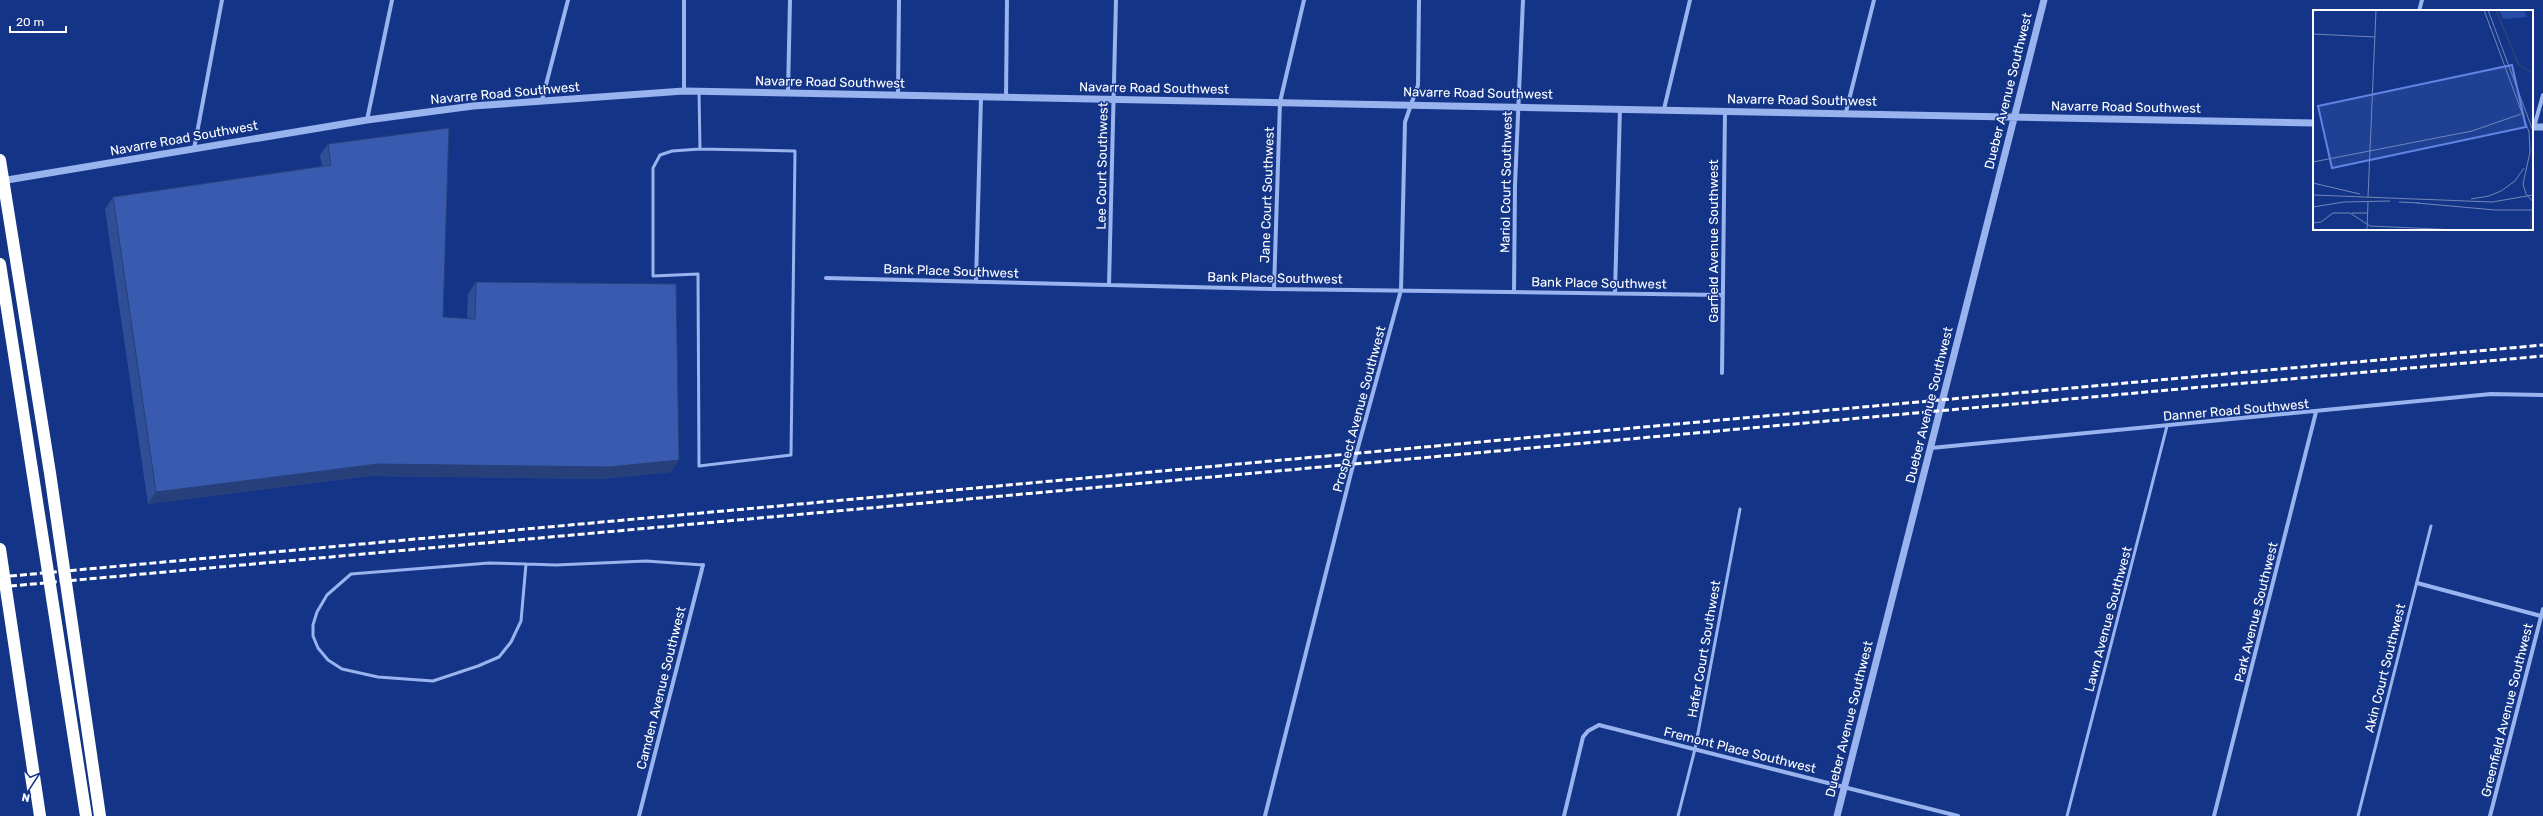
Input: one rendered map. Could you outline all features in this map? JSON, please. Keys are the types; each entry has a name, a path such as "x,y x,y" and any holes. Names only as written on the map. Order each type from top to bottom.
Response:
{"highway":[{"path":"0,160 50,473 100,816"},
{"path":"0,264 66,675 86,816"},
{"path":"0,549 40,816"}],"street":[{"path":"194,149 222,0"},
{"path":"367,120 392,0"},
{"path":"542,100 568,0"},
{"path":"684,0 684,91"},
{"path":"788,93 790,0"},
{"path":"898,95 899,0"},
{"path":"1006,98 1007,0"},
{"name":"Lee Court Southwest","path":"1109,285 1116,0"},
{"name":"Jane Court Southwest","path":"1274,289 1280,102 1304,0"},
{"name":"Prospect Avenue Southwest","path":"1265,816 1349,480 1401,290 1405,122 1418,85 1419,0"},
{"name":"Mariol Court Southwest","path":"1514,292 1518,106 1523,0"},
{"path":"1664,109 1690,0"},
{"path":"1846,112 1874,0"},
{"name":"Dueber Avenue Southwest","path":"1837,816 2044,0"},
{"path":"2420,10 2422,0"},
{"name":"Navarre Road Southwest","path":"0,181 367,120 542,100 684,91 1114,100 1846,112 2313,123"},
{"path":"2543,95 2533,127 2543,127"},
{"path":"976,282 981,97"},
{"path":"1615,293 1620,108"},
{"name":"Garfield Avenue Southwest","path":"1722,373 1725,110"},
{"name":"Bank Place Southwest","path":"826,278 1274,289 1723,295"},
{"name":"Danner Road Southwest","path":"1931,448 2491,394 2543,395"},
{"name":"Park Avenue Southwest","path":"2214,816 2316,412"},
{"name":"Camden Avenue Southwest","path":"639,816 703,565"},
{"path":"2416,583 2541,616"},
{"name":"Greenfield Avenue Southwest","path":"2490,816 2543,609"},
{"name":"Fremont Place Southwest","path":"1564,816 1581,744 1588,731 1599,725 1605,725 1958,816"}],"lane":[{"path":"699,91 700,149"},
{"path":"700,149 795,151 791,455 699,466 698,274 653,276 653,168 660,155 672,151 700,149"},
{"name":"Lawn Avenue Southwest","path":"2067,816 2167,426"},
{"name":"Hafer Court Southwest","path":"1678,816 1695,749 1740,509"},
{"name":"Akin Court Southwest","path":"2358,816 2431,526"},
{"path":"526,564 521,621 511,642 499,657 478,666 433,681 365,675 342,669 328,660 318,648 313,636 313,625 317,612 327,595 351,574 489,563 526,564 646,560 703,565"}],"building":[{"path":"449,128 443,317 475,319 476,282 676,284 679,460 609,467 378,464 156,492 113,197 331,165 328,144"}],"railway":[{"path":"0,577 2543,345"},
{"path":"0,587 2543,356"}]}
